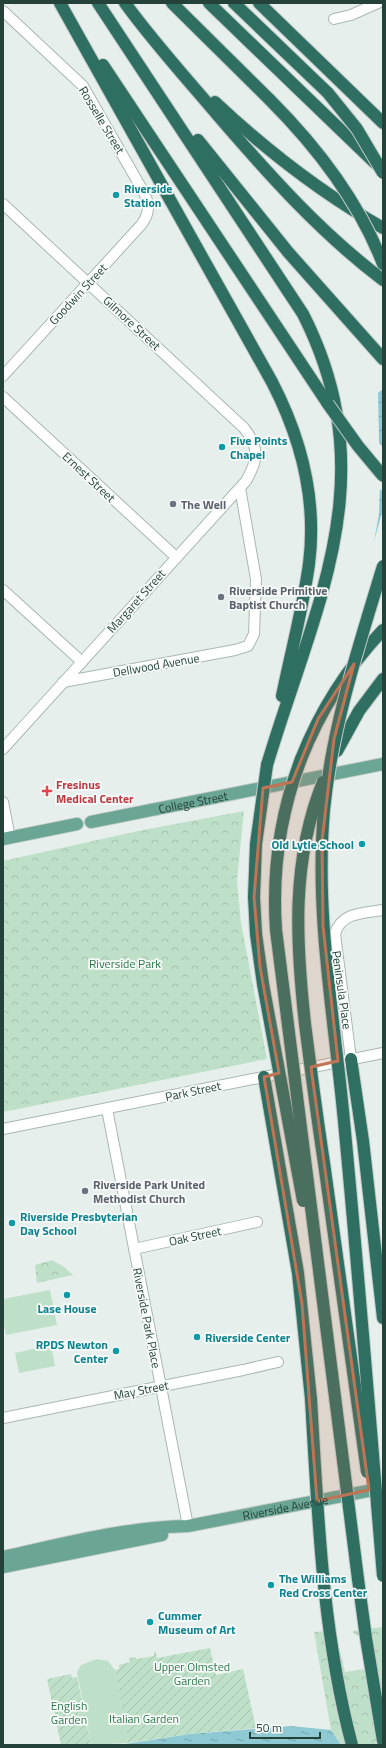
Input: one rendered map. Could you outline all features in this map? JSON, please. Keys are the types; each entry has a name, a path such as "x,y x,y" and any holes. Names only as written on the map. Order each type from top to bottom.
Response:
{"highway":[{"path":"61,3 328,404 358,446 383,476"},
{"path":"61,3 272,382 287,413 298,445 306,478 310,507 309,564 266,765 256,850 254,897 256,934 263,984 328,1340"},
{"path":"98,3 303,314 325,360 340,412 344,444 344,478 336,546 323,596 266,765"},
{"path":"125,3 253,156 295,202 335,241 383,280"},
{"path":"172,3 270,100 301,133 333,173 360,216 383,264"},
{"path":"209,3 383,172"},
{"path":"234,3 328,93 357,129 383,172"},
{"path":"259,3 383,123"},
{"path":"158,44 204,92 266,146 326,191 383,228"},
{"path":"134,56 192,133 288,252 382,358"},
{"path":"328,404 360,444 383,468"},
{"path":"383,566 346,690 337,728 324,807 321,869 324,943 350,1179 383,1577"},
{"path":"383,630 352,666 332,694 318,719 301,758 288,797 280,830 275,880 275,914 328,1340 358,1579 383,1741"},
{"path":"383,679 359,711 337,751 320,790 306,836 298,887 297,937 309,1054 364,1458 383,1577"},
{"path":"351,1059 363,1141 383,1318"},
{"path":"264,1077 298,1273 311,1399 325,1603 335,1669 352,1745"}],"main road":[{"name":"College Street","path":"91,822 383,764"},
{"name":"College Street","path":"6,838 77,824"},
{"name":"Riverside Avenue","path":"3,1557 113,1535 166,1527 188,1526 383,1488"},
{"name":"Riverside Avenue","path":"3,1567 168,1534 188,1526"}],"street":[{"path":"334,18 351,15 378,3"},
{"name":"Rosselle Street","path":"3,11 83,86 146,194 149,209"},
{"name":"Gilmore Street","path":"3,204 244,428 255,447"},
{"name":"Goodwin Street","path":"3,376 144,222 149,209"},
{"name":"Ernest Street","path":"3,397 176,557"},
{"name":"Margaret Street","path":"3,749 240,488 254,468 256,454 255,447"},
{"name":"Dellwood Avenue","path":"63,682 235,650 248,646 254,634 256,579 240,488"},
{"path":"3,590 82,662"},
{"path":"3,802 6,838"},
{"name":"College Street","path":"77,824 91,822"},
{"name":"Peninsula Place","path":"351,1059 335,938 336,930 340,923 352,915 383,910"},
{"name":"Park Street","path":"3,1129 383,1053"},
{"name":"Riverside Park Place","path":"107,1109 188,1526"},
{"name":"Oak Street","path":"134,1249 257,1222"},
{"name":"May Street","path":"3,1418 278,1362"}],"highlighted area":[{"path":"354,664 334,739 322,841 323,926 338,1061 311,1067 369,1490 317,1501 302,1304 264,1077 279,1073 260,967 254,897 263,788 292,782 318,719"}],"green space":[{"name":"Riverside Park","path":"244,811 237,880 241,923 267,1059 3,1112 3,861 138,831"},
{"path":"52,1260 64,1267 73,1275 37,1283 35,1265"},
{"path":"50,1290 57,1325 6,1335 3,1319 3,1299"},
{"path":"51,1345 55,1366 19,1373 15,1353"},
{"path":"383,1627 383,1745 341,1745 331,1730 314,1632 335,1630 345,1672 372,1668 361,1636 354,1634 353,1631"},
{"path":"210,1648 216,1675 243,1669 256,1728 190,1734 128,1743 115,1670 119,1669 119,1665 130,1662 129,1658 136,1657 136,1659 154,1656 154,1652 156,1652 157,1658"},
{"path":"97,1659 108,1661 115,1670 128,1743 91,1745 77,1672 81,1665"},
{"name":"English Garden","path":"71,1674 72,1678 77,1677 91,1745 61,1745 47,1679"}],"water":[{"path":"383,389 383,566 374,542 379,514 380,484 378,393"},
{"path":"291,1726 331,1730 341,1745 119,1745 190,1734"}],"pier":[{"path":"378,442 383,447 383,492 378,487"},
{"path":"383,509 383,568 374,556 373,545"}],"place":[{"name":"Riverside Station","path":"116,195"},
{"name":"Five Points Chapel","path":"222,447"},
{"name":"The Well","path":"173,504"},
{"name":"Riverside Primitive Baptist Church","path":"221,597"},
{"name":"Fresinus Medical Center","path":"47,791"},
{"name":"Old Lytle School","path":"362,844"},
{"name":"Riverside Park United Methodist Church","path":"85,1191"},
{"name":"Riverside Presbyterian Day School","path":"12,1223"},
{"name":"Lase House","path":"67,1295"},
{"name":"Riverside Center","path":"197,1337"},
{"name":"RPDS Newton Center","path":"116,1351"},
{"name":"The Williams Red Cross Center","path":"271,1585"},
{"name":"Cummer Museum of Art","path":"150,1622"}],"park label":[{"name":"Upper Olmsted Garden","path":"192,1673"},
{"name":"Italian Garden","path":"144,1718"}]}
